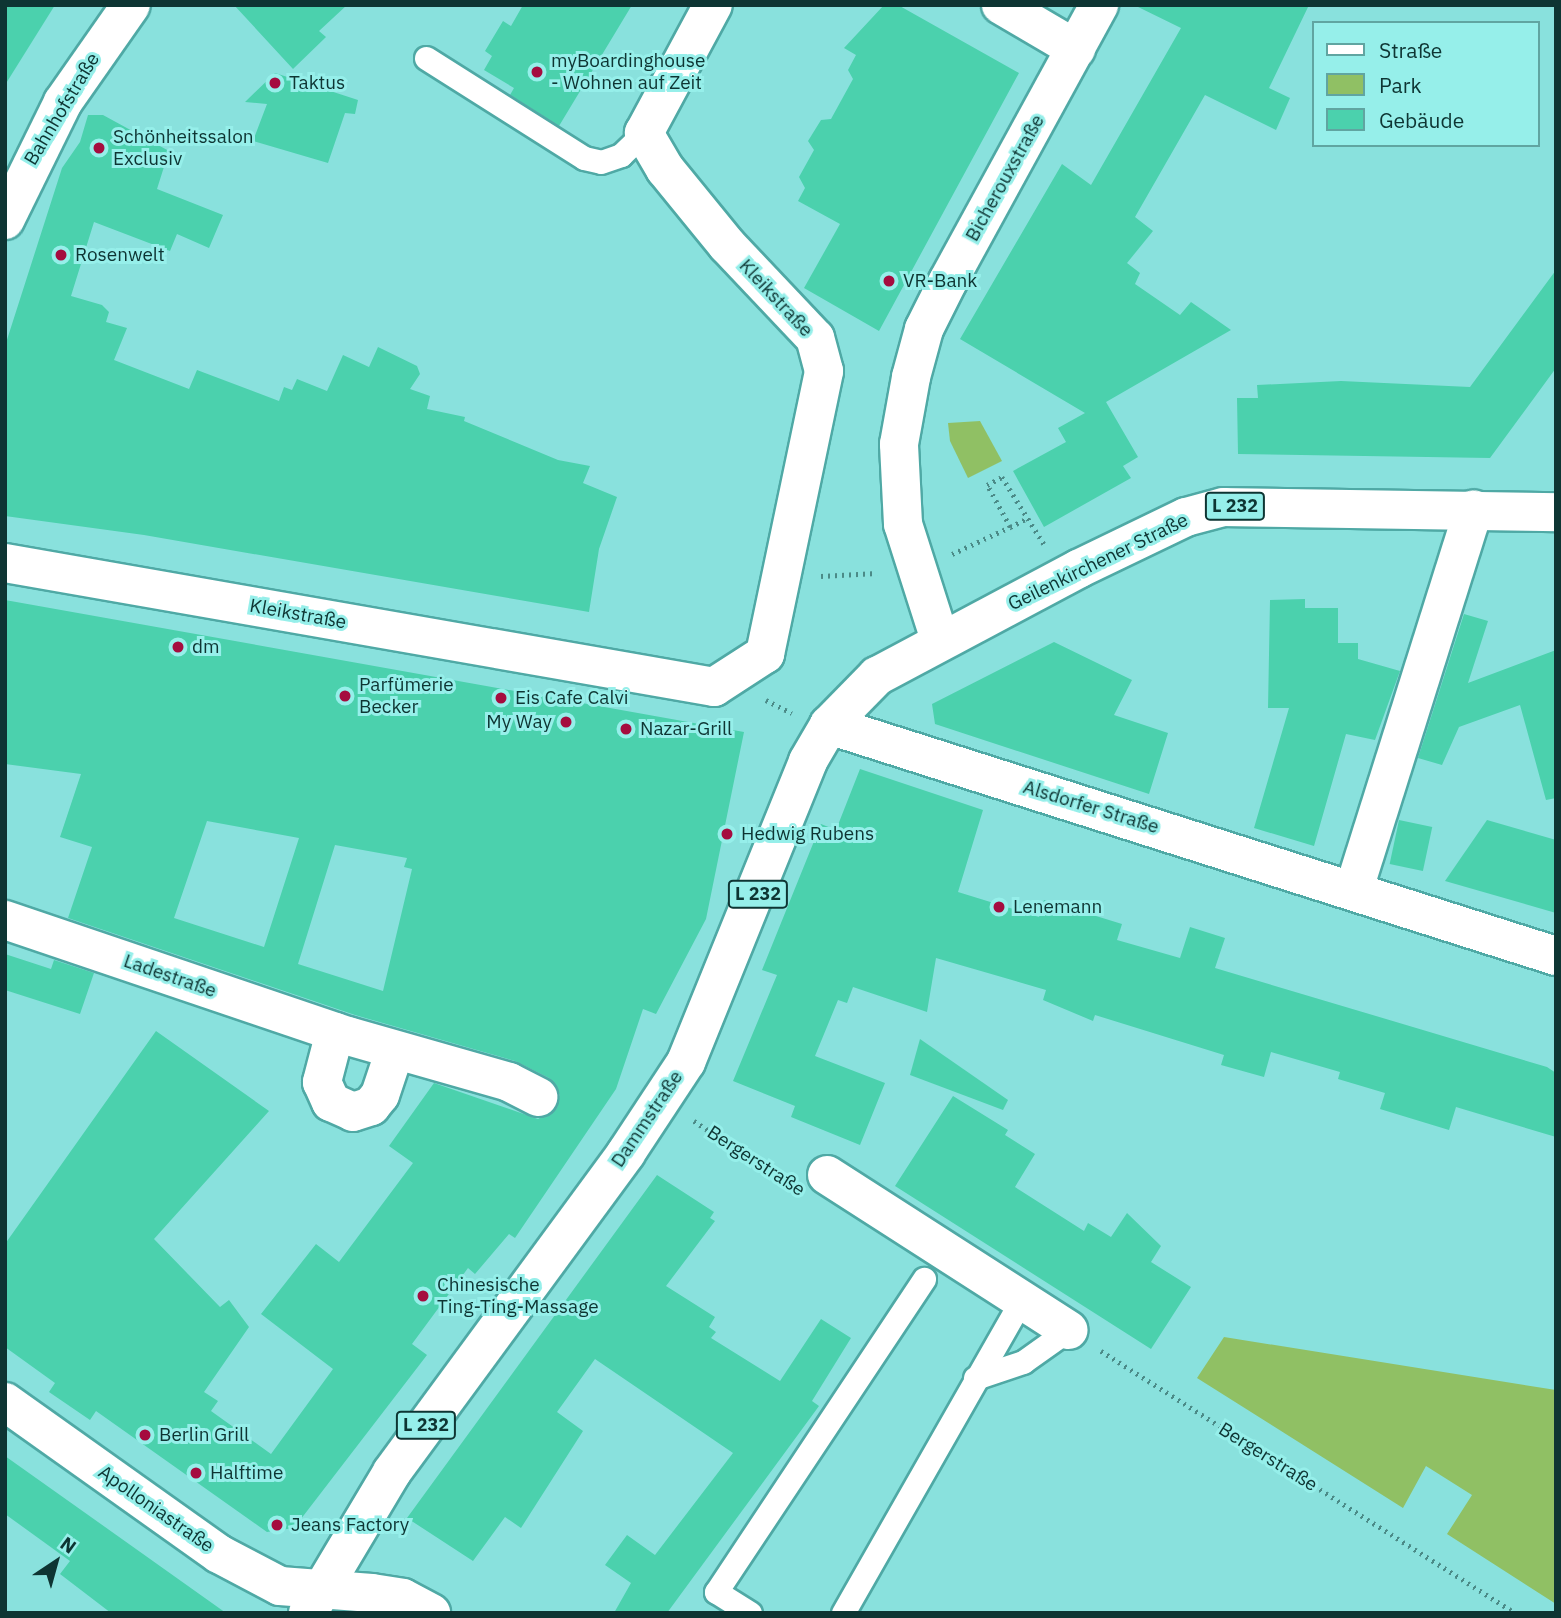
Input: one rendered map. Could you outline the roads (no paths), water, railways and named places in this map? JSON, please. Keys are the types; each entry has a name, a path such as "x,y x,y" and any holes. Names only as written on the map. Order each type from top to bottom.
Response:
{"street":[{"name":"Bahnhofstraße","path":"5,220 63,102 131,5"},
{"path":"644,133 713,5"},
{"path":"1001,5 1076,49"},
{"name":"Bicherouxstraße","path":"940,640 903,524 899,444 924,329 1099,5"},
{"name":"Kleikstraße","path":"5,563 714,687 765,654 824,371 815,338 772,297 665,169 644,133"},
{"name":"Geilenkirchener Straße","path":"940,640 1186,517 1224,507 1556,512"},
{"path":"1354,889 1474,509"},
{"name":"Dammstraße","path":"314,1603 392,1472 662,1100 686,1062 825,730 877,676 940,640"},
{"name":"Alsdorfer Straße","path":"825,730 963,767 1354,889 1556,956"},
{"name":"Ladestraße","path":"5,920 335,1032 509,1082 538,1097"},
{"path":"335,1032 322,1082 331,1102 353,1112 371,1105 380,1095 395,1050"},
{"name":"Bergerstraße","path":"827,1175 1068,1330"},
{"name":"Apolloniastraße","path":"5,1402 233,1563 314,1603 372,1593 404,1598 431,1613"}],"lane":[{"path":"426,58 584,158 601,162 621,155 644,133"},
{"path":"750,1613 716,1592 924,1279"},
{"path":"843,1613 1021,1301"},
{"path":"975,1378 1023,1362 1068,1330"}],"place":[{"name":"myBoardinghouse - Wohnen auf Zeit","path":"537,72"},
{"name":"Taktus","path":"275,83"},
{"name":"Schönheitssalon Exclusiv","path":"99,148"},
{"name":"Rosenwelt","path":"61,255"},
{"name":"VR-Bank","path":"889,281"},
{"name":"dm","path":"178,647"},
{"name":"Parfümerie Becker","path":"345,696"},
{"name":"Eis Cafe Calvi","path":"501,698"},
{"name":"My Way","path":"566,722"},
{"name":"Nazar-Grill","path":"626,729"},
{"name":"Hedwig Rubens","path":"727,834"},
{"name":"Lenemann","path":"999,907"},
{"name":"Chinesische Ting-Ting-Massage","path":"423,1296"},
{"name":"Berlin Grill","path":"145,1435"},
{"name":"Halftime","path":"196,1473"},
{"name":"Jeans Factory","path":"277,1525"}]}
